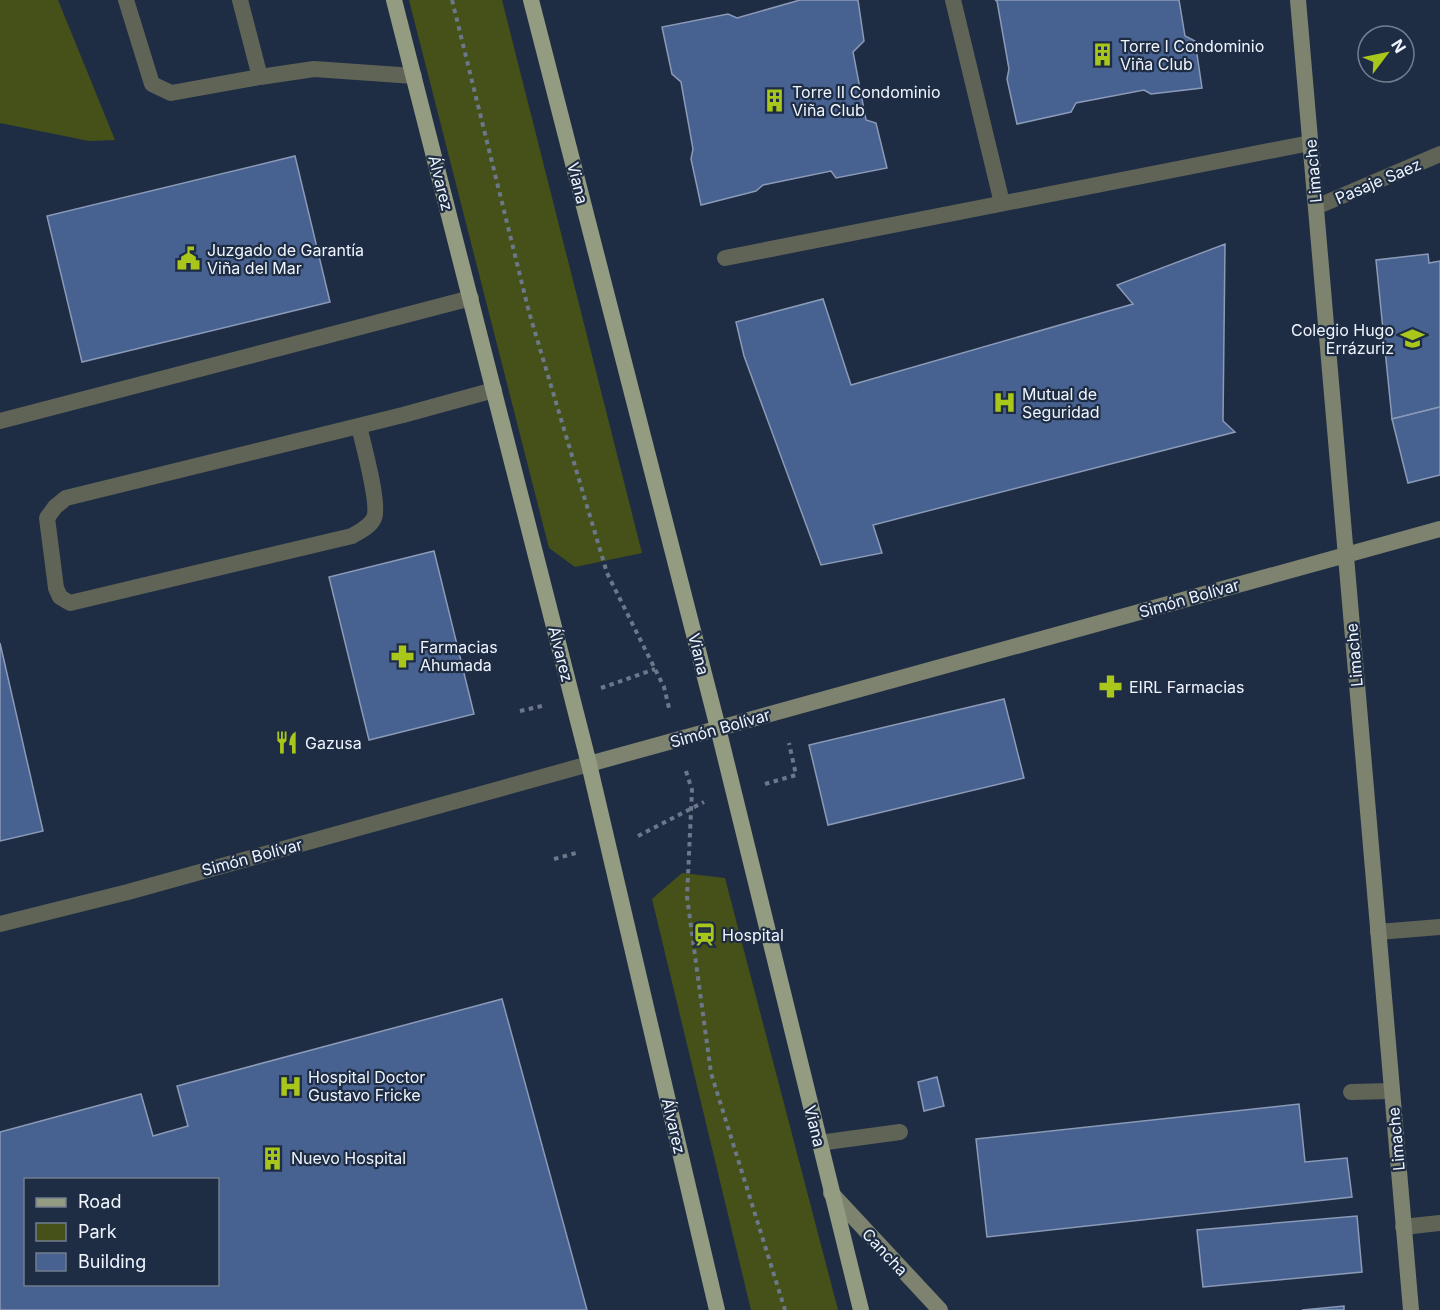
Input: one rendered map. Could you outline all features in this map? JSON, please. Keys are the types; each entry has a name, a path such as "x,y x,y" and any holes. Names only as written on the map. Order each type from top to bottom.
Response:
{"main road":[{"name":"Álvarez","path":"394,0 589,764 717,1310"},
{"name":"Viana","path":"531,0 718,728 861,1310"},
{"name":"Limache","path":"1298,0 1411,1310"},
{"name":"Simón Bolívar","path":"589,764 1440,529"},
{"name":"Cancha","path":"831,1193 940,1310"}],"street":[{"path":"126,0 152,84 171,93 314,69 414,76"},
{"path":"240,0 260,77"},
{"path":"953,0 1002,203"},
{"path":"725,258 1310,143"},
{"name":"Pasaje Saez","path":"1316,207 1440,154"},
{"path":"0,422 471,298"},
{"path":"359,426 375,505 374,519 367,527 352,536 70,603 60,597 56,588 47,518 66,498 359,426 494,390"},
{"name":"Simón Bolívar","path":"0,924 128,892 589,764"},
{"path":"1378,932 1440,927"},
{"path":"1351,1092 1391,1090"},
{"path":"819,1143 900,1132"},
{"path":"1403,1227 1440,1223"}],"path":[{"path":"452,0 529,312 607,573 664,687 692,790 687,897 711,1073 785,1310"},
{"path":"554,859 634,838 690,808 796,775 782,710"}],"green space":[{"path":"0,0 58,0 115,140 89,141 0,123"},
{"path":"409,0 502,0 642,553 575,567 549,548"},
{"path":"682,873 725,878 838,1310 751,1310 652,899"}],"building":[{"name":"Torre II Condominio Viña Club","path":"800,0 858,0 864,41 853,52 866,120 876,123 887,168 836,178 831,171 763,185 756,191 701,205 691,159 693,149 681,82 672,74 662,27 728,14 737,18"},
{"name":"Torre I Condominio Viña Club","path":"995,0 1179,0 1185,36 1195,41 1202,88 1151,94 1144,90 1076,103 1071,112 1017,124 1007,79 1009,69"},
{"name":"Juzgado de Garantía Viña del Mar","path":"295,156 330,302 82,362 47,216"},
{"path":"1225,244 1223,421 1235,432 873,525 882,553 821,565 744,356 736,322 823,299 851,385 1133,304 1117,285"},
{"path":"1428,254 1429,263 1440,261 1440,407 1392,419 1376,260"},
{"path":"1440,407 1440,475 1408,483 1392,419"},
{"path":"434,551 474,714 369,740 329,577"},
{"path":"0,643 43,831 0,841"},
{"path":"1004,699 1024,778 828,825 809,745"},
{"name":"Nuevo Hospital","path":"502,999 587,1310 0,1310 0,1132 141,1094 153,1136 188,1126 177,1086"},
{"path":"937,1077 944,1106 924,1111 918,1082"},
{"path":"1299,1104 1305,1162 1347,1158 1352,1197 987,1237 976,1139"},
{"path":"1357,1216 1362,1272 1203,1287 1197,1230"},
{"path":"1344,1306 1344,1310 1302,1310"}],"place":[{"name":"Torre I Condominio Viña Club","path":"1102,55"},
{"name":"Torre II Condominio Viña Club","path":"774,101"},
{"name":"Juzgado de Garantía Viña del Mar","path":"189,259"},
{"name":"Colegio Hugo Errázuriz","path":"1412,339"},
{"name":"Mutual de Seguridad","path":"1004,403"},
{"name":"Farmacias Ahumada","path":"402,656"},
{"name":"EIRL Farmacias","path":"1111,687"},
{"name":"Gazusa","path":"287,743"},
{"name":"Hospital","path":"704,935"},
{"name":"Hospital Doctor Gustavo Fricke","path":"290,1086"},
{"name":"Nuevo Hospital","path":"273,1158"}]}
